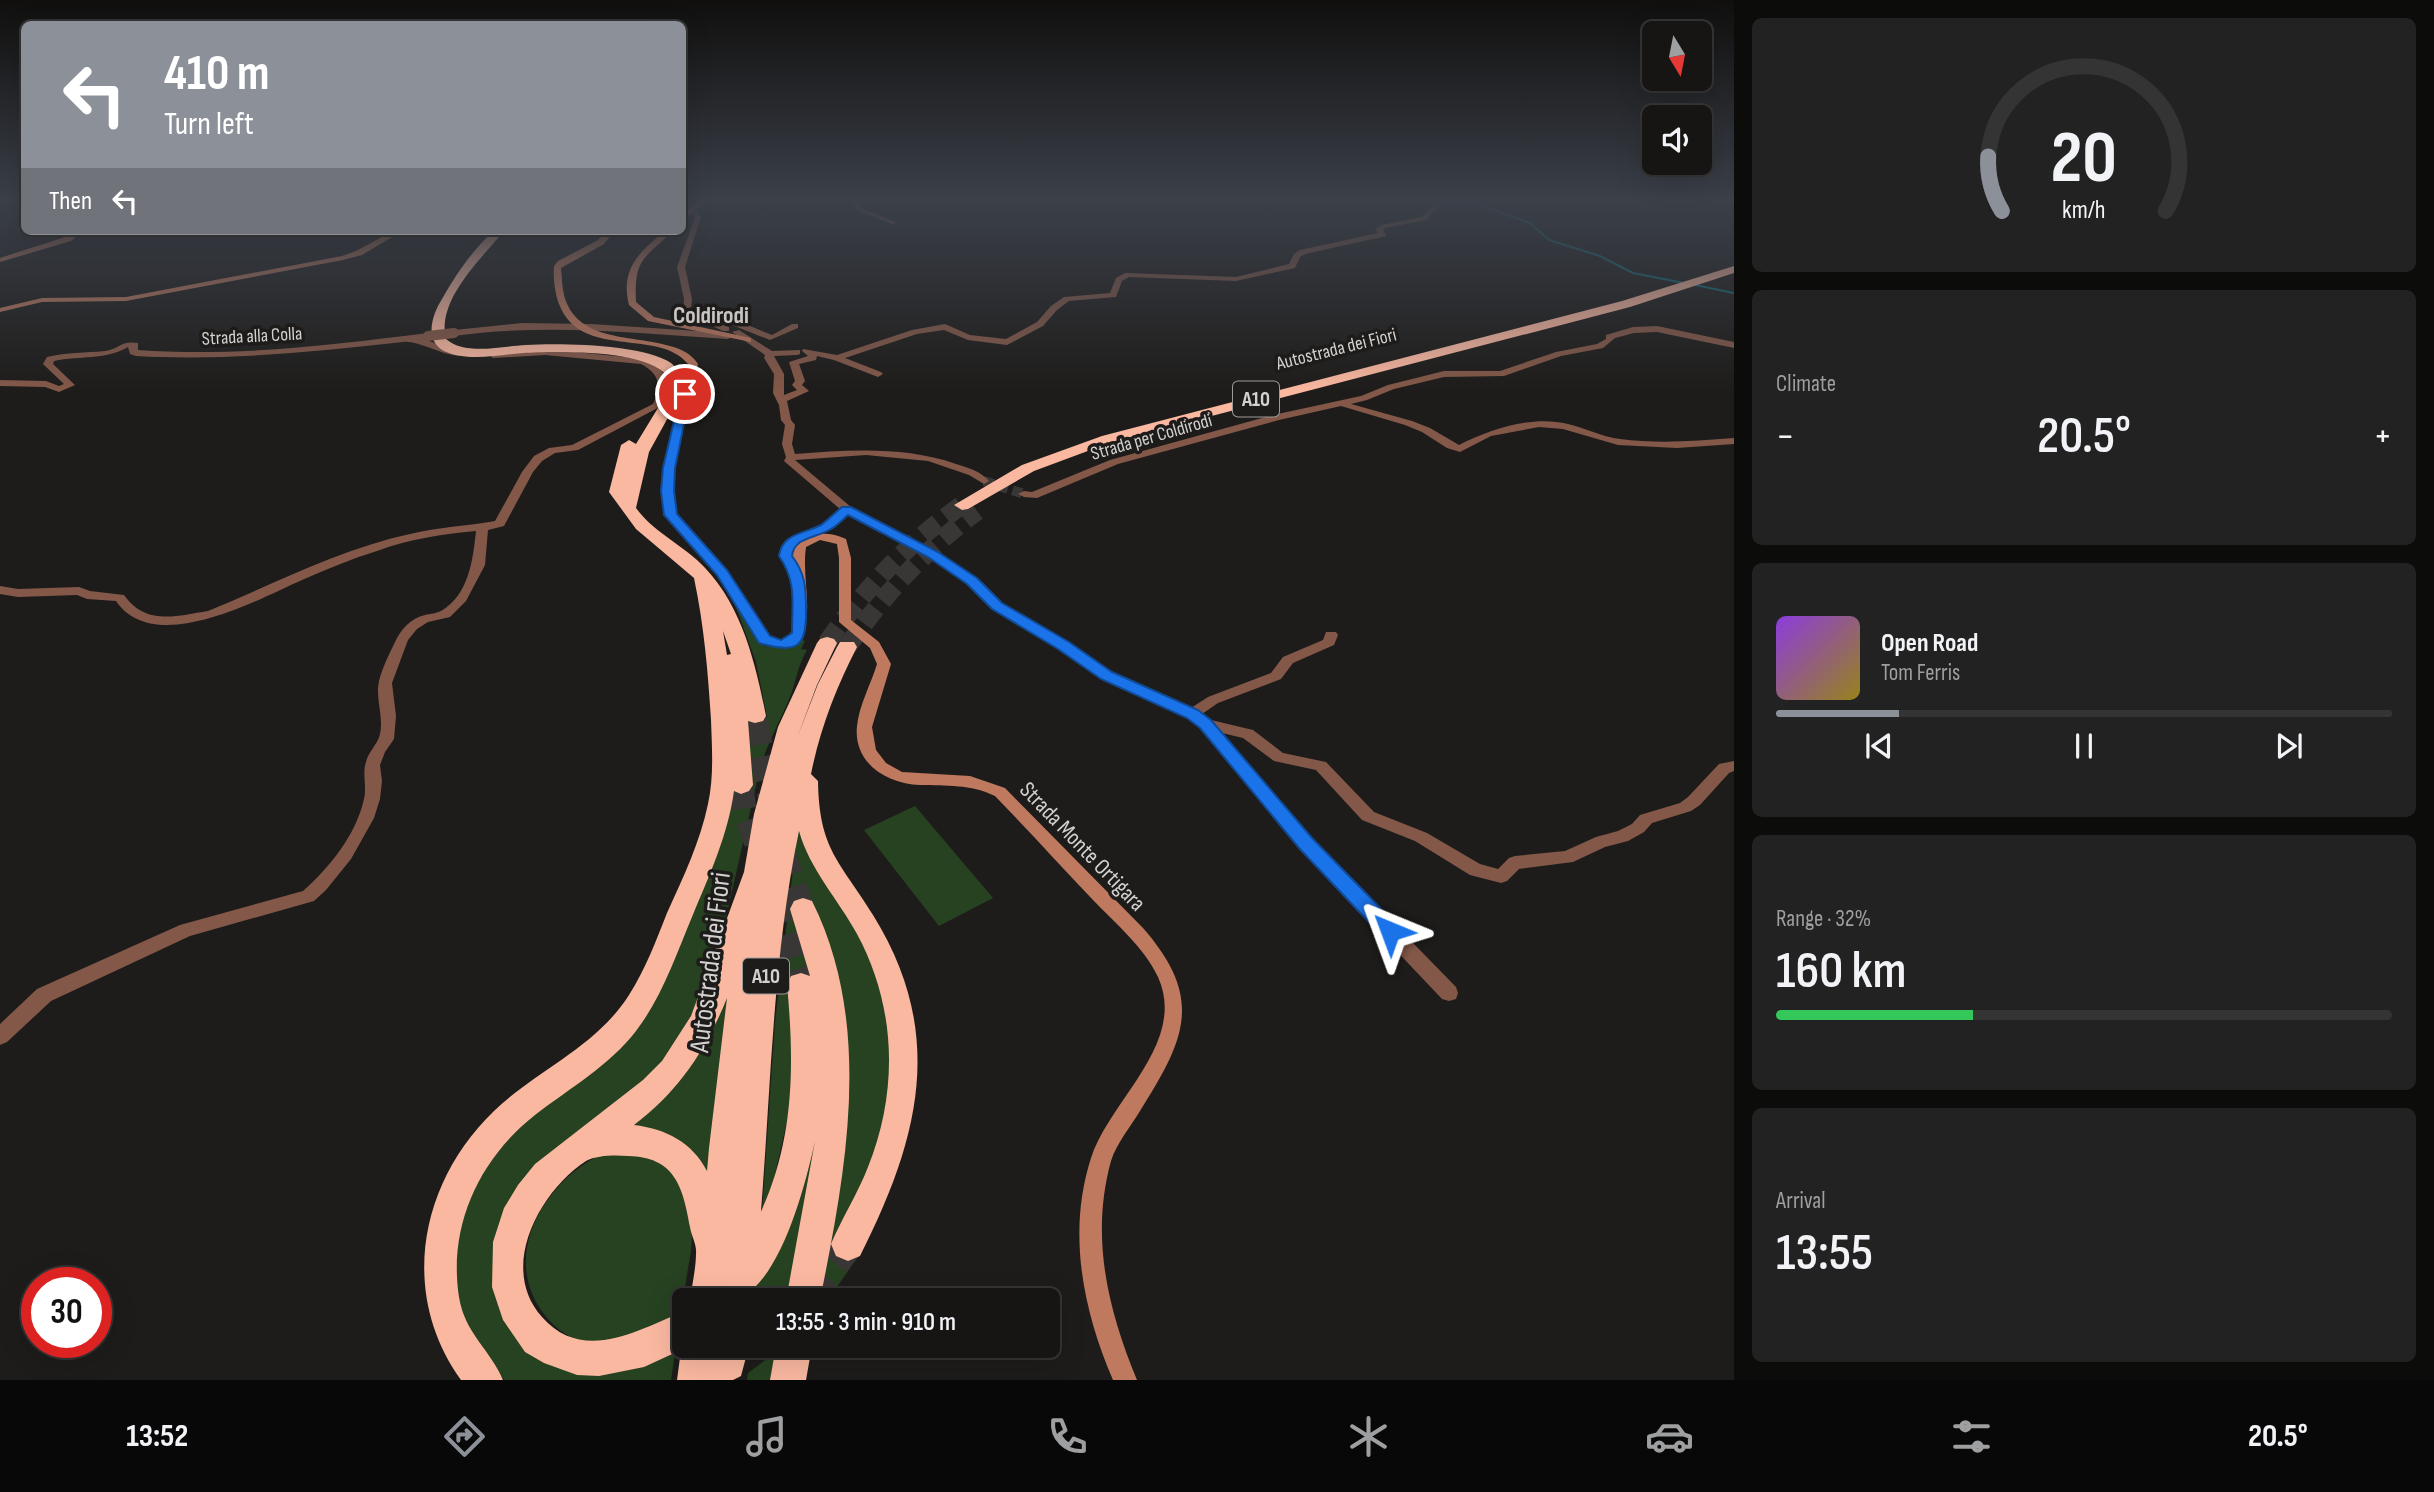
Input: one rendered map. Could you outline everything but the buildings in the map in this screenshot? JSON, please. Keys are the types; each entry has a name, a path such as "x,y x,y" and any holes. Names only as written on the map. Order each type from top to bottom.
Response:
{"highway":[{"path":"468,263 443,307 439,328 442,343 451,348 468,351 556,349 640,356 658,360 670,368 674,376 669,403 644,445 628,507 637,523 693,566 720,603 745,667 755,716"},
{"name":"Autostrada dei Fiori","path":"1734,269 1675,290 1107,439 1028,468 969,508 1050,471 1133,440 1603,316 1734,276"},
{"path":"485,1380 466,1360 443,1310 440,1251 447,1217 457,1189 487,1141 522,1107 579,1069 602,1049 636,1008 649,987 702,862 713,831 723,783 719,664 715,628 703,578"},
{"path":"729,623 741,785"},
{"name":"Autostrada dei Fiori","path":"709,1288 756,872 780,751 803,689 837,645 828,684 806,744 778,871 762,1009 738,1288"},
{"path":"806,744 805,804 812,841 826,870 876,943 889,971 903,1028 904,1090 896,1137 869,1207 848,1244"},
{"path":"672,1335 648,1347 599,1359 572,1356 549,1348 531,1334 509,1293 509,1245 516,1220 529,1197 546,1177 648,1095 671,1073 690,1047 704,1024 712,1003 735,924 756,872"},
{"path":"803,909 814,934 828,990 834,1024 836,1095 824,1196 805,1288"},
{"path":"731,1288 758,1258 782,1210 790,1182 800,1136 807,1069 807,1033 801,985"},
{"path":"586,1144 629,1138 663,1146 677,1156 697,1185 713,1254"},
{"path":"696,1380 699,1358"},
{"path":"696,1380 728,1363 729,1358"},
{"path":"729,1380 731,1358"},
{"path":"788,1380 792,1358"}],"main road":[{"path":"0,310 42,300 126,299 314,263"},
{"path":"561,263 558,268 567,316 578,327"},
{"path":"634,263 631,273 632,303 651,319 729,332 751,342"},
{"name":"Strada Monte Ortigara","path":"578,327 592,333 660,345 685,355 693,364 669,403 667,491 671,515 723,573 755,626 769,642 788,643 799,634 799,589 796,570 800,546 810,539 831,537 845,546 842,597 845,622 873,643 883,655 884,664 865,723 864,740 879,767 894,775 915,780 983,783 1000,792 1122,919 1146,946 1168,978 1174,1008 1171,1029 1159,1056 1102,1156 1094,1191 1090,1265 1099,1314 1125,1380"}],"street":[{"path":"682,263 688,299 685,314 692,319 709,321 723,318 773,336"},
{"path":"837,358 915,332 945,327 968,337 1007,342 1040,324 1054,308 1067,299 1115,294 1119,280 1128,275 1236,279 1288,268 1292,263"},
{"path":"698,328 709,321"},
{"path":"709,321 729,332"},
{"path":"738,346 773,336 794,326"},
{"name":"Strada alla Colla","path":"0,383 46,384 59,389 65,388 70,385 48,361 60,355 111,353 127,344 135,345 133,352 136,353 193,356 295,351 512,327 729,332"},
{"name":"Strada per Coldirodi","path":"1024,494 1033,495 1114,462 1364,398 1391,387 1444,374 1501,374 1559,355 1607,344 1611,340 1609,337 1633,330 1672,331 1734,345"},
{"path":"0,590 18,593 79,591 87,595 120,598 130,612 145,617 192,618 211,615 359,551 400,537 500,524 527,469 542,455 560,448 580,445 669,403 663,376 657,367 643,361 545,352 464,355 410,338"},
{"path":"751,342 770,354 805,352 837,358 878,374"},
{"path":"782,399 804,391 797,385 800,381 794,362 812,358 805,352"},
{"path":"770,354 769,358 779,374 778,393 790,425 787,444 791,457 789,461 847,509 933,555 972,581 997,606 1107,675 1199,719 1248,734 1279,757 1321,766 1368,816 1421,837 1476,870 1501,876 1515,863 1567,857 1602,841 1622,838 1646,819 1685,807 1713,782 1724,768 1734,766"},
{"name":"Strada per Coldirodi","path":"1330,405 1361,408 1413,425 1460,449 1488,434 1539,424 1564,426 1618,442 1677,445 1734,441"},
{"path":"791,457 866,452 929,458 973,473 984,481"},
{"path":"796,570 786,556 790,543 819,531 847,509"},
{"path":"0,1036 44,995 186,930 308,896 322,885 352,849 367,811 375,775 372,765 374,757 387,739 385,683 402,640 412,626 424,619 445,614 462,598 479,565 482,527"},
{"path":"1199,719 1213,700 1276,677 1288,660 1329,642 1331,635"},
{"path":"1199,719 1323,862 1449,993"}],"green space":[{"path":"732,596 764,646 787,649 802,640 805,641 801,649 807,650 760,768 713,975 661,1073 545,1162 504,1322 521,1341 540,1355 581,1369 626,1368 672,1354 674,1358 671,1380 505,1380 466,1341 450,1242 493,1145 616,1048 747,719 767,717 756,662"},
{"path":"915,806 993,898 939,926 864,830"},
{"path":"798,827 870,947 897,1051 859,1255 836,1288 819,1288 827,1238 812,958 820,1163 795,1288 755,1288 795,1211 792,1029 790,1107 774,1179 762,1212 775,1022"},
{"path":"731,987 709,1182 633,1130 638,1111"},
{"path":"606,1152 655,1157 682,1178 693,1222 685,1288 672,1288 672,1320 636,1337 594,1343 576,1340 554,1325 541,1310 530,1287 526,1264 529,1240 537,1218 566,1179"},
{"path":"768,1358 783,1358 778,1380 747,1380 748,1373"}],"waterway":[{"path":"1614,263 1633,273 1684,283"},
{"path":"1695,285 1734,293"}],"tunnel":[{"path":"984,481 1024,494"},
{"path":"827,643 856,604 888,568 923,535 962,505"},
{"path":"847,647 906,574 940,541 977,511"},
{"path":"755,716 756,723"},
{"path":"756,721 771,804"},
{"path":"741,785 745,812 761,856"},
{"path":"783,852 803,909"},
{"path":"776,900 801,985"},
{"path":"813,1288 848,1244"}],"district":[{"name":"Coldirodi","path":"711,315"}],"route":[{"path":"685,394 669,468 667,491 671,515 723,573 765,640 781,645 793,641 799,634 799,589 796,570 786,556 786,548 797,538 826,527 847,509 933,555 980,587 997,606 1107,675 1192,714 1206,724 1288,823 1390,931"}]}
